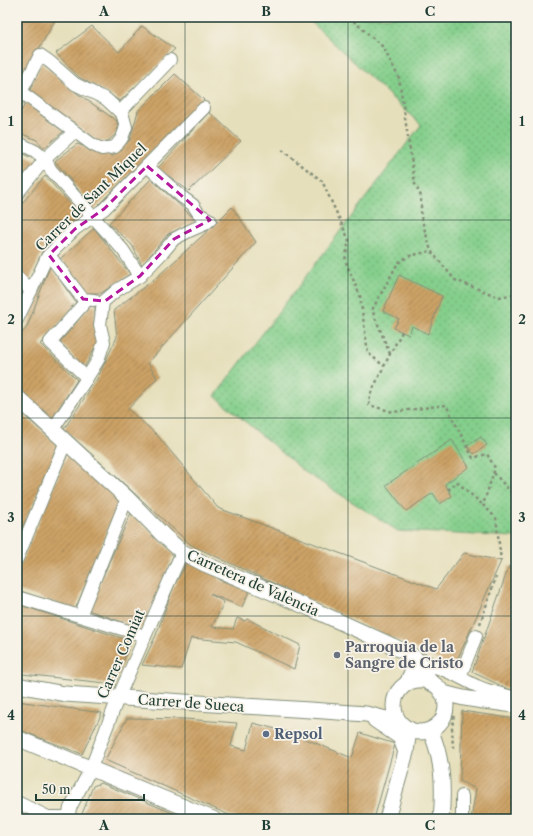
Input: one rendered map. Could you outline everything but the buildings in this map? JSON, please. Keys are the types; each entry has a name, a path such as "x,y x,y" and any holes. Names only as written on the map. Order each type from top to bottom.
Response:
{"street":[{"path":"40,56 50,62 75,84 106,99 123,116 126,127 122,138 115,147 102,149 93,145 19,96 40,56"},
{"path":"120,112 170,60"},
{"name":"Carrer de Sant Miquel","path":"17,320 47,257 75,229 104,209 204,108"},
{"path":"17,194 45,160 74,132"},
{"path":"17,142 35,151 45,160 51,170 123,250 140,276"},
{"path":"53,429 98,360 104,342 100,325 103,302 117,290 140,276 174,239 205,224 210,220 199,214 193,205 147,166"},
{"path":"49,255 83,299 105,301"},
{"path":"17,277 32,291"},
{"path":"87,300 50,342 87,378"},
{"name":"Carretera de València","path":"17,397 127,498 182,552 205,564 314,610 411,655 422,665 436,687"},
{"path":"17,559 66,441"},
{"path":"80,616 127,498"},
{"name":"Carrer Comiat","path":"70,818 70,808 90,768 118,698 182,552"},
{"path":"17,597 145,636"},
{"path":"460,677 476,636"},
{"path":"406,684 409,674 413,669 422,665 433,667 460,677 477,686 496,693 516,698"},
{"path":"436,687 444,698 446,704 442,719 437,726 422,732 415,732 404,726 396,716 394,708 395,701 397,694 401,689 406,684 414,681 422,681 436,687 452,696 516,705"},
{"name":"Carrer de Sueca","path":"17,685 65,694 366,714 374,713 395,701"},
{"path":"366,714 400,737 406,752"},
{"name":"Carrer de Sueca","path":"366,714 404,726"},
{"path":"387,819 406,752 404,726"},
{"path":"430,730 440,762 442,784 441,819"},
{"path":"17,738 213,819"},
{"path":"462,796 462,819"},
{"path":"17,802 48,817 70,818"}],"path":[{"path":"349,17 383,47 399,78 415,184 421,196 421,216 431,251 455,280 499,297 516,294"},
{"path":"282,150 322,181 349,240 345,260 360,296 368,353 384,366"},
{"path":"390,354 372,310 398,264 409,256 431,251"},
{"path":"402,332 370,395 369,405 394,412 446,405 473,458 487,454 495,468 483,505"},
{"path":"494,472 516,498"},
{"path":"448,490 457,482 496,518 500,561"},
{"path":"476,636 496,577"}],"highlighted area":[{"path":"147,166 210,220 174,239 140,276 105,301 83,299 49,255 75,229 104,209"}],"green space":[{"path":"306,17 516,17 516,537 398,531 305,472 215,396 421,125"}],"place":[{"name":"Parroquia de la Sangre de Cristo","path":"337,655"},
{"name":"Repsol","path":"266,734"}]}
